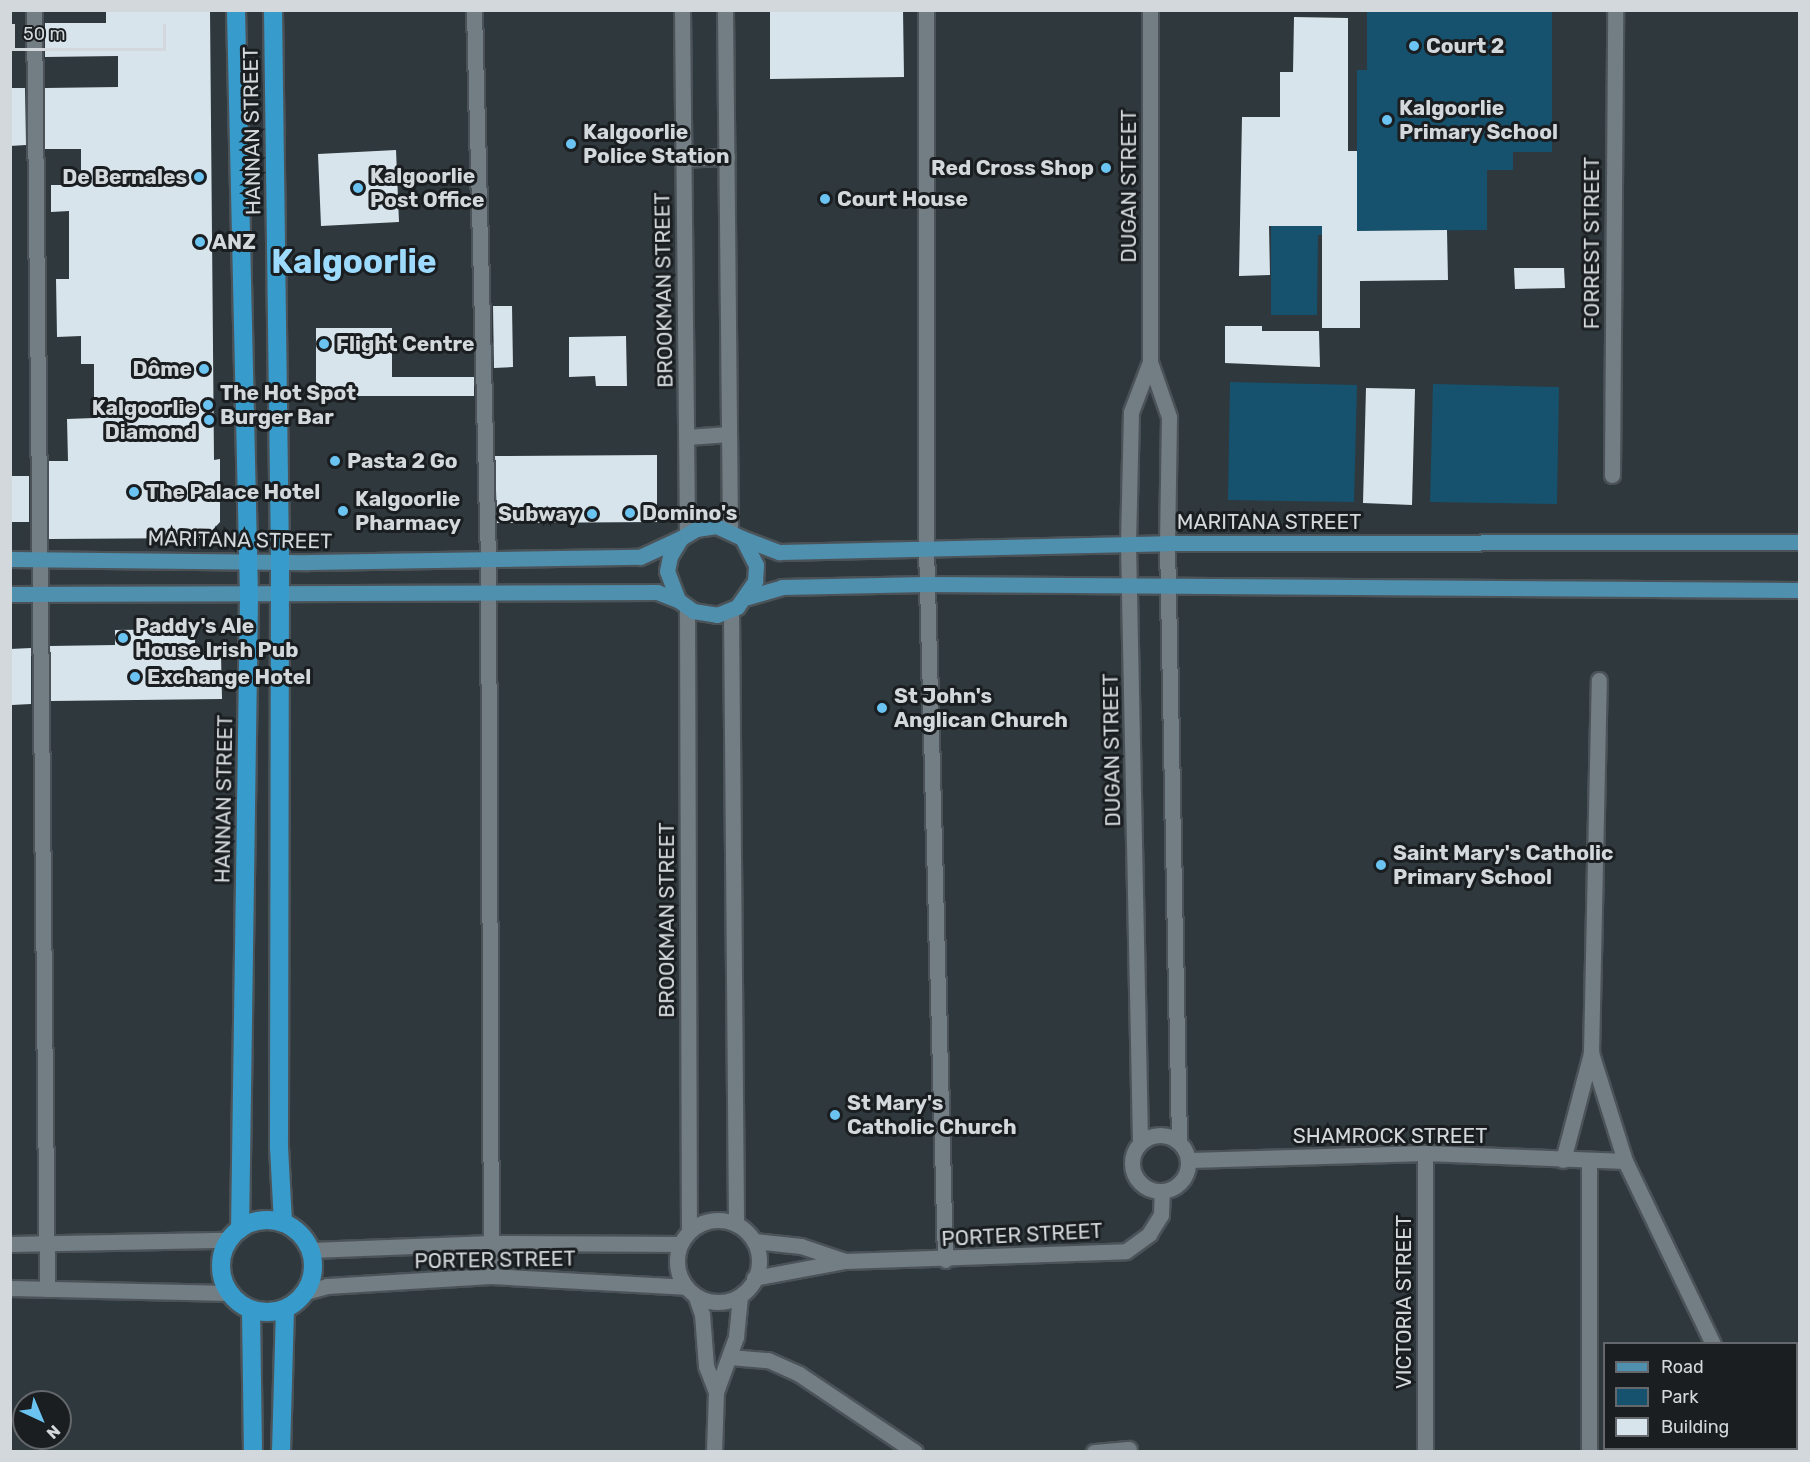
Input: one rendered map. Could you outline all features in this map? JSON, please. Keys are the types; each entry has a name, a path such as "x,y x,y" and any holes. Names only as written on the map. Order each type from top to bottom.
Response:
{"highway":[{"name":"HANNAN STREET","path":"234,1234 249,596 236,10"},
{"name":"HANNAN STREET","path":"273,10 280,562 279,1146 283,1223"},
{"path":"261,1221 283,1223 300,1233 310,1250 312,1279 305,1292 285,1309 251,1310 229,1293 221,1267 234,1234 261,1221"},
{"path":"281,1452 285,1309"},
{"path":"251,1310 253,1452"}],"main road":[{"path":"682,604 667,571 670,556 684,536 716,526 736,534 756,565 755,581 748,597"},
{"name":"MARITANA STREET","path":"736,534 779,552 1167,543 1800,542"},
{"name":"MARITANA STREET","path":"10,560 280,562 640,558 684,536"},
{"path":"10,594 280,596 657,592 701,614 731,611 748,597 782,587 1168,583 1800,590"}],"street":[{"path":"34,10 47,1289"},
{"path":"474,10 488,560 486,595 491,1276"},
{"name":"BROOKMAN STREET","path":"682,10 687,437 684,536"},
{"path":"725,10 729,434 736,534"},
{"path":"926,10 926,547 945,1260"},
{"name":"DUGAN STREET","path":"1150,10 1150,362 1169,417 1167,543 1179,1140"},
{"name":"FORREST STREET","path":"1612,475 1615,10"},
{"path":"684,159 727,157"},
{"name":"DUGAN STREET","path":"1140,1141 1128,544 1131,412 1150,362"},
{"path":"687,437 729,434"},
{"name":"BROOKMAN STREET","path":"682,604 685,1237"},
{"path":"731,611 736,1224"},
{"path":"1563,1160 1591,1053 1599,680"},
{"path":"1591,1053 1625,1161 1712,1342"},
{"path":"1160,1133 1179,1140 1190,1160 1187,1175 1177,1187 1162,1191 1148,1189 1137,1180 1131,1167 1133,1153 1140,1141 1160,1133"},
{"name":"SHAMROCK STREET","path":"1190,1160 1425,1154 1625,1161"},
{"name":"VICTORIA STREET","path":"1425,1154 1425,1452"},
{"path":"1589,1161 1589,1452"},
{"name":"PORTER STREET","path":"754,1278 845,1260 945,1260 1126,1251 1149,1234 1161,1215 1162,1191"},
{"path":"714,1452 716,1392 730,1357 740,1296 754,1278 759,1256 754,1241 736,1224 717,1220 685,1237 676,1258 702,1314 706,1366 716,1392"},
{"path":"10,1244 47,1245 234,1234"},
{"name":"PORTER STREET","path":"310,1250 685,1237"},
{"name":"PORTER STREET","path":"754,1241 801,1246 845,1260"},
{"name":"PORTER STREET","path":"305,1292 327,1286 491,1276 691,1292"},
{"path":"10,1288 229,1293"},
{"path":"691,1292 718,1301 740,1296"},
{"path":"730,1357 768,1360 799,1374 915,1452"},
{"path":"1094,1452 1129,1449"}],"green space":[{"path":"1367,11 1552,11 1552,152 1513,152 1513,170 1487,170 1487,230 1360,231 1360,235 1318,235 1317,315 1271,315 1271,226 1300,226 1300,189 1357,215 1357,70 1367,70"},
{"path":"1230,382 1357,385 1354,502 1228,500"},
{"path":"1433,384 1559,387 1557,504 1430,502"}],"building":[{"path":"106,10 210,10 214,460 220,459 220,522 205,538 49,539 48,461 68,461 67,419 94,418 94,364 81,364 81,336 57,337 56,279 69,279 69,211 51,212 51,185 81,185 81,149 45,149 45,88 118,87 118,56 45,57 45,23 106,23"},
{"path":"770,10 903,10 904,77 770,79"},
{"path":"1294,17 1348,18 1348,151 1357,151 1357,231 1447,230 1448,280 1360,281 1360,328 1322,328 1322,226 1269,226 1270,275 1239,276 1242,117 1280,117 1280,72 1293,72"},
{"path":"10,88 25,88 26,145 10,146"},
{"name":"Kalgoorlie Post Office","path":"396,150 399,222 321,226 318,154"},
{"path":"1514,268 1564,268 1565,288 1515,289"},
{"path":"493,306 512,306 513,367 494,368"},
{"path":"1225,326 1262,326 1262,331 1319,331 1320,367 1225,363"},
{"path":"316,328 392,328 392,377 474,377 474,396 316,396"},
{"path":"626,336 627,386 596,386 595,376 569,377 569,337"},
{"path":"1366,388 1415,389 1412,505 1363,503"},
{"path":"657,455 657,522 497,523 495,456"},
{"path":"10,476 29,476 29,522 10,522"},
{"name":"Exchange Hotel","path":"195,629 195,655 221,655 222,699 51,701 50,646 115,645 115,630"},
{"path":"31,648 31,704 12,705 10,649"}],"place":[{"name":"Court 2","path":"1414,46"},
{"name":"Kalgoorlie Primary School","path":"1387,120"},
{"name":"Kalgoorlie Police Station","path":"571,144"},
{"name":"Red Cross Shop","path":"1106,168"},
{"name":"De Bernales","path":"199,177"},
{"name":"Kalgoorlie Post Office","path":"358,188"},
{"name":"Court House","path":"825,199"},
{"name":"ANZ","path":"200,242"},
{"name":"Flight Centre","path":"324,344"},
{"name":"Dôme","path":"204,369"},
{"name":"The Hot Spot Burger Bar","path":"208,405"},
{"name":"Kalgoorlie Diamond","path":"209,420"},
{"name":"Pasta 2 Go","path":"335,461"},
{"name":"The Palace Hotel","path":"134,492"},
{"name":"Kalgoorlie Pharmacy","path":"343,511"},
{"name":"Domino's","path":"630,513"},
{"name":"Subway","path":"592,514"},
{"name":"Paddy's Ale House Irish Pub","path":"123,638"},
{"name":"Exchange Hotel","path":"135,677"},
{"name":"St John's Anglican Church","path":"882,708"},
{"name":"Saint Mary's Catholic Primary School","path":"1381,865"},
{"name":"St Mary's Catholic Church","path":"835,1115"}],"district":[{"name":"Kalgoorlie","path":"354,262"}]}
